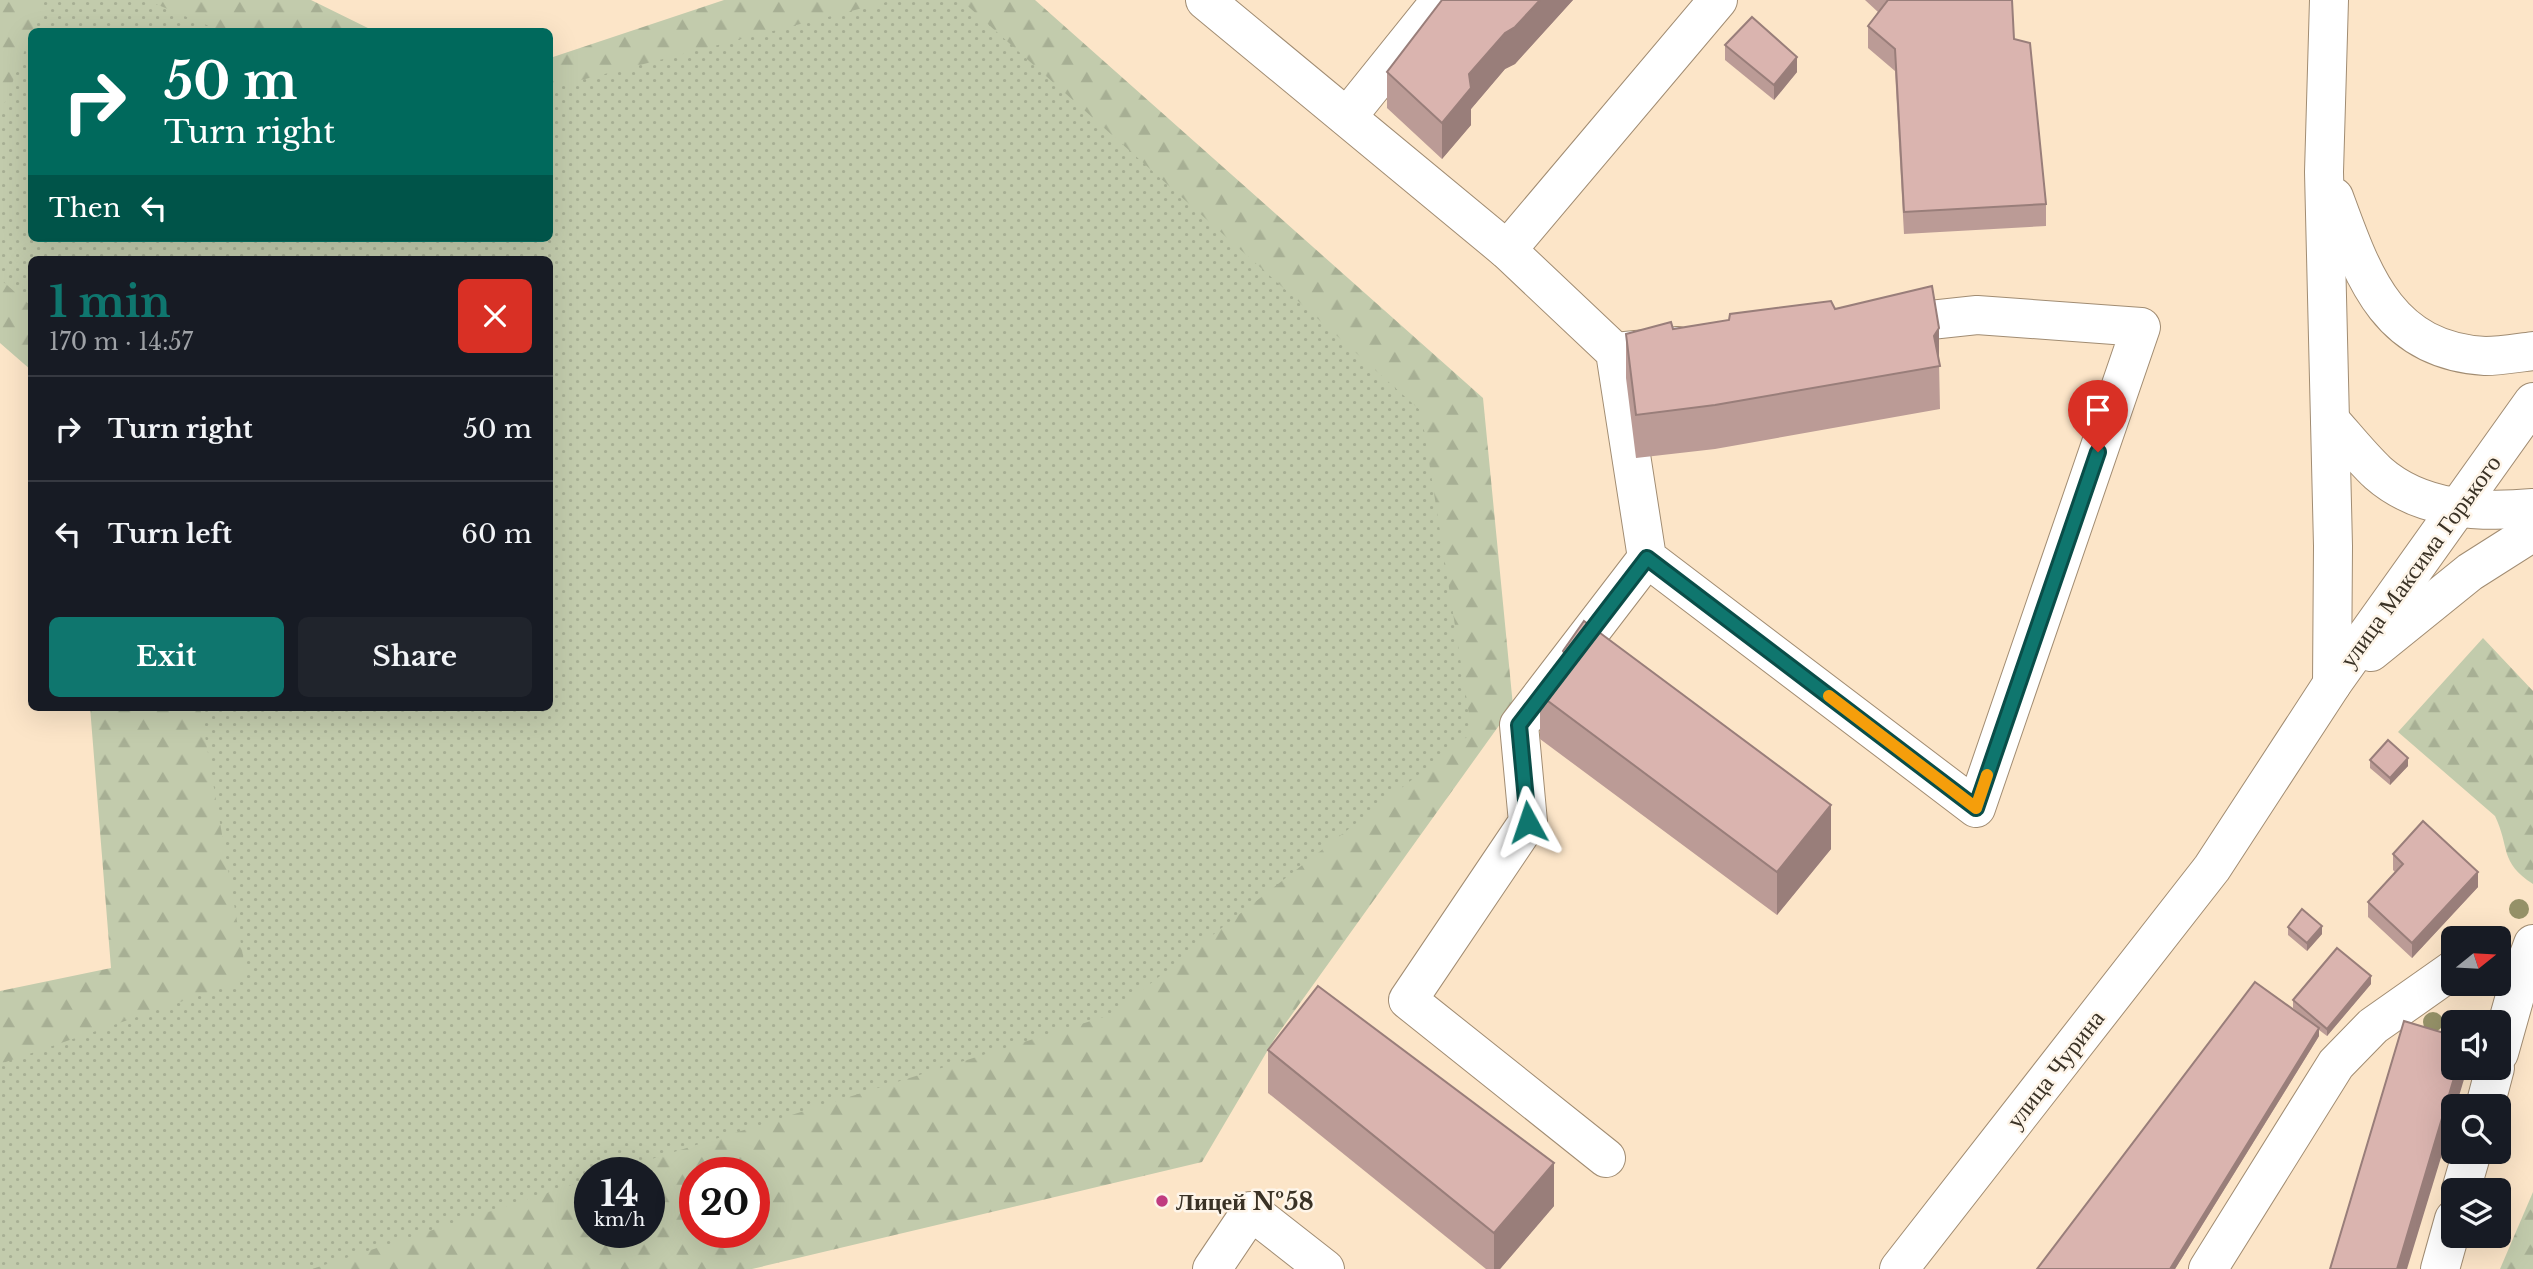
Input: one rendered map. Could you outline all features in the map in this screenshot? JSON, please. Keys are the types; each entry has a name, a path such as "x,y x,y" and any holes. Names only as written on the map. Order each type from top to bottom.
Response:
{"street":[{"path":"1205,0 1507,250 1615,352 1647,558 1976,808 2141,327 1978,315 1843,329"},
{"path":"1347,117 1441,0"},
{"path":"1507,250 1717,0"},
{"path":"2329,0 2324,172 2330,420 2332,684"},
{"path":"2324,172 2352,245 2380,301 2404,329 2457,352 2487,356 2533,351"},
{"path":"1615,352 1709,342"},
{"name":"улица Максима Горького","path":"2332,684 2533,402"},
{"path":"2330,420 2379,474 2416,497 2458,509 2533,508"},
{"name":"улица Максима Горького","path":"2332,684 2470,572 2533,532"},
{"path":"1606,1158 1408,1000 1528,822 1519,725 1647,558"},
{"name":"улица Чурина","path":"1899,1269 2211,868 2332,684"},
{"path":"2508,1010 2520,949"},
{"path":"2208,1269 2336,1064 2373,1026 2441,979"},
{"path":"1212,1269 1251,1211 1325,1269"},
{"path":"2440,1269 2446,1248"}],"green space":[{"path":"0,0 311,0 368,28 28,28 28,242 553,242 553,57 724,0 1035,0 1483,398 1513,706 1275,1038 1202,1162 752,1269 0,1269 0,991 111,968 90,711 553,711 553,256 28,256 28,367 0,343"},
{"path":"45,0 146,0 214,28 34,28"},
{"path":"894,0 961,0 1421,411 1472,733 1110,1015 658,1157 574,1157 574,1184 312,1269 0,1269 0,1064 247,979 201,711 553,711 553,256 28,256 28,303 0,279 0,115 28,42 28,242 553,242 553,87"},
{"path":"2483,638 2533,691 2533,884 2522,876 2510,861 2495,816 2398,732"},
{"path":"2533,1192 2533,1269 2500,1269"}],"building":[{"path":"1442,0 1540,0 1515,27 1505,33 1469,74 1471,88 1442,123 1387,72"},
{"path":"1888,0 2012,0 2014,39 2030,43 2046,204 1904,212 1895,49 1868,26"},
{"path":"1752,17 1797,57 1774,85 1725,45"},
{"path":"1932,286 1939,328 1934,336 1940,366 1715,405 1636,415 1626,334 1671,322 1673,329 1729,320 1730,314 1831,301 1835,309"},
{"path":"1584,621 1831,805 1777,872 1540,695 1568,659 1563,651"},
{"path":"2388,740 2408,758 2390,778 2370,760"},
{"path":"2423,821 2478,872 2412,943 2368,902 2403,864 2393,854"},
{"path":"2302,909 2322,926 2307,943 2288,927"},
{"path":"2337,948 2371,976 2327,1029 2293,1000"},
{"path":"2255,982 2319,1028 2170,1269 2037,1269"},
{"path":"1318,986 1554,1163 1494,1233 1268,1050"},
{"path":"2404,1021 2441,1032 2441,1080 2453,1080 2449,1094 2441,1094 2441,1122 2397,1269 2330,1269"}],"slow traffic":[{"path":"1829,696 1976,808 1987,775"}],"place":[{"name":"Лицей №58","path":"1162,1201"}],"route":[{"path":"1528,822 1519,725 1647,558 1976,808 2098,452"}]}
